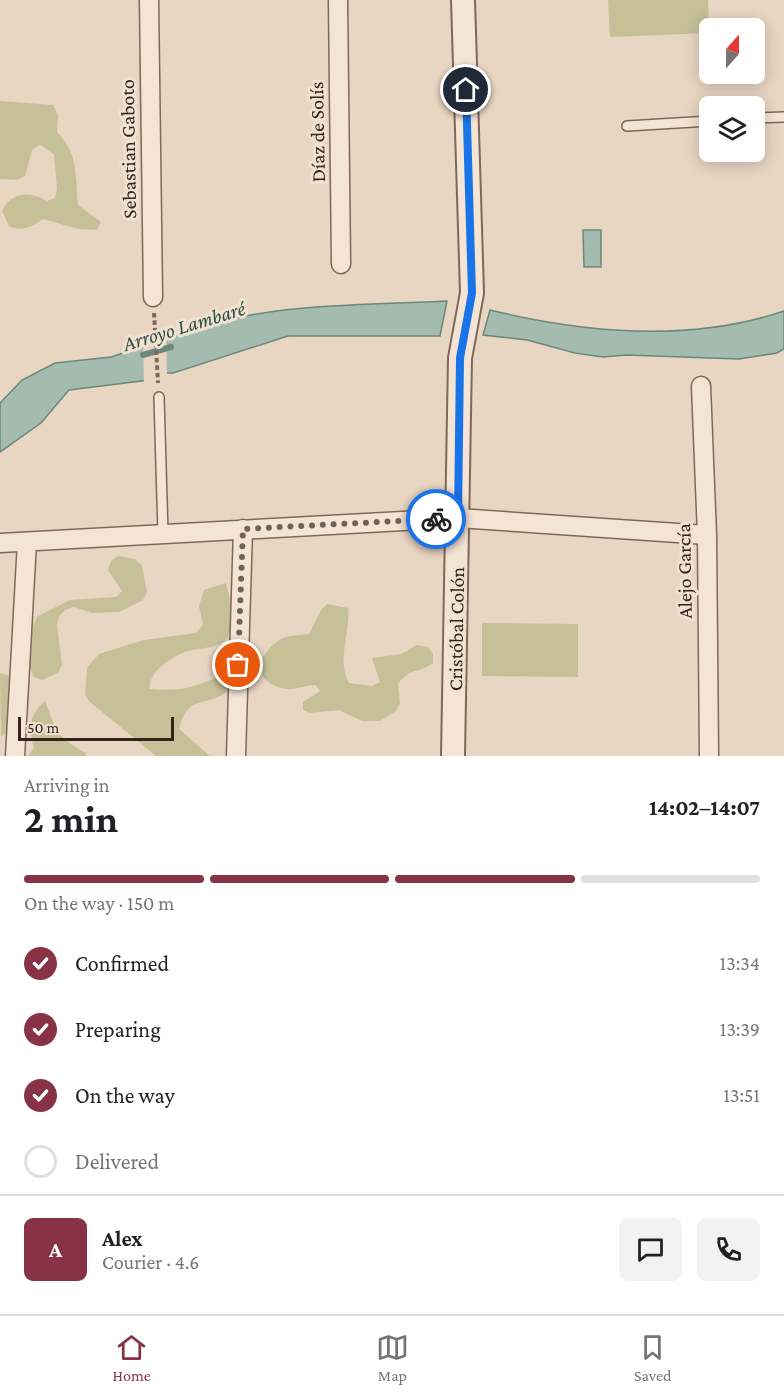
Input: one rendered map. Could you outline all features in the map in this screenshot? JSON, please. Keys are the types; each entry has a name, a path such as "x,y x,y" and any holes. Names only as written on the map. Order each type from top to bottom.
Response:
{"street":[{"name":"Sebastian Gaboto","path":"149,0 153,297"},
{"name":"Díaz de Solís","path":"338,0 341,264"},
{"name":"Cristóbal Colón","path":"453,756 460,358 472,293 463,0"},
{"name":"Alejo García","path":"701,386 707,535 708,756"},
{"path":"0,543 458,518 707,535"},
{"path":"236,756 243,529"},
{"path":"15,756 27,542"}],"lane":[{"path":"765,118 784,117"},
{"path":"627,126 699,122"},
{"path":"159,397 163,534"}],"path":[{"path":"155,338 158,380"}],"shaded area":[{"path":"608,0 708,0 709,18 699,18 699,33 610,37"},
{"path":"0,101 53,105 58,115 57,132 73,157 78,205 101,222 97,230 79,229 43,219 27,228 18,229 9,226 2,211 6,204 16,196 28,194 47,201 55,198 57,189 54,154 40,145 32,150 25,176 17,180 0,179"},
{"path":"583,230 601,230 601,267 584,267"},
{"path":"447,301 440,336 288,336 173,373 165,373 162,340 232,319 302,308"},
{"path":"490,310 563,324 637,331 712,328 784,311 784,349 777,353 739,359 626,355 603,357 575,353 527,340 483,335"},
{"path":"150,344 149,380 69,390 41,423 0,452 0,403 22,380 55,363 111,357"},
{"path":"118,556 135,559 142,566 147,592 143,600 119,612 92,613 74,607 65,610 59,616 57,625 62,665 58,673 42,680 34,677 29,662 28,646 31,631 38,616 70,600 116,597 122,591 108,570 111,561"},
{"path":"226,583 232,617 228,637 219,644 190,650 173,658 156,671 150,683 150,689 171,690 195,686 222,676 231,680 230,689 222,695 193,705 183,717 179,729 210,756 156,756 90,702 85,695 87,668 99,654 144,640 196,633 203,625 199,606 204,590"},
{"path":"327,604 348,608 344,665 349,683 372,686 380,682 372,658 401,654 417,645 428,647 433,654 433,663 407,675 398,684 400,703 396,711 380,721 362,721 339,710 310,713 303,710 303,702 320,691 315,685 287,689 275,686 262,675 260,668 265,653 281,639 309,634 321,610"},
{"path":"482,623 578,624 578,677 482,676"},
{"path":"0,673 11,676 9,731 1,736"},
{"path":"45,701 63,738 86,753 86,756 28,756 34,748 31,722 36,711"}],"pier":[{"path":"166,335 167,376 162,373 159,340"},
{"path":"150,341 153,344 152,381 144,384 143,343"}],"waterway":[{"name":"Arroyo Lambaré","path":"143,355 171,347"}],"way so far":[{"path":"238,665 243,529 436,519"}],"route":[{"path":"436,519 458,518 460,358 472,293 466,90"}]}
